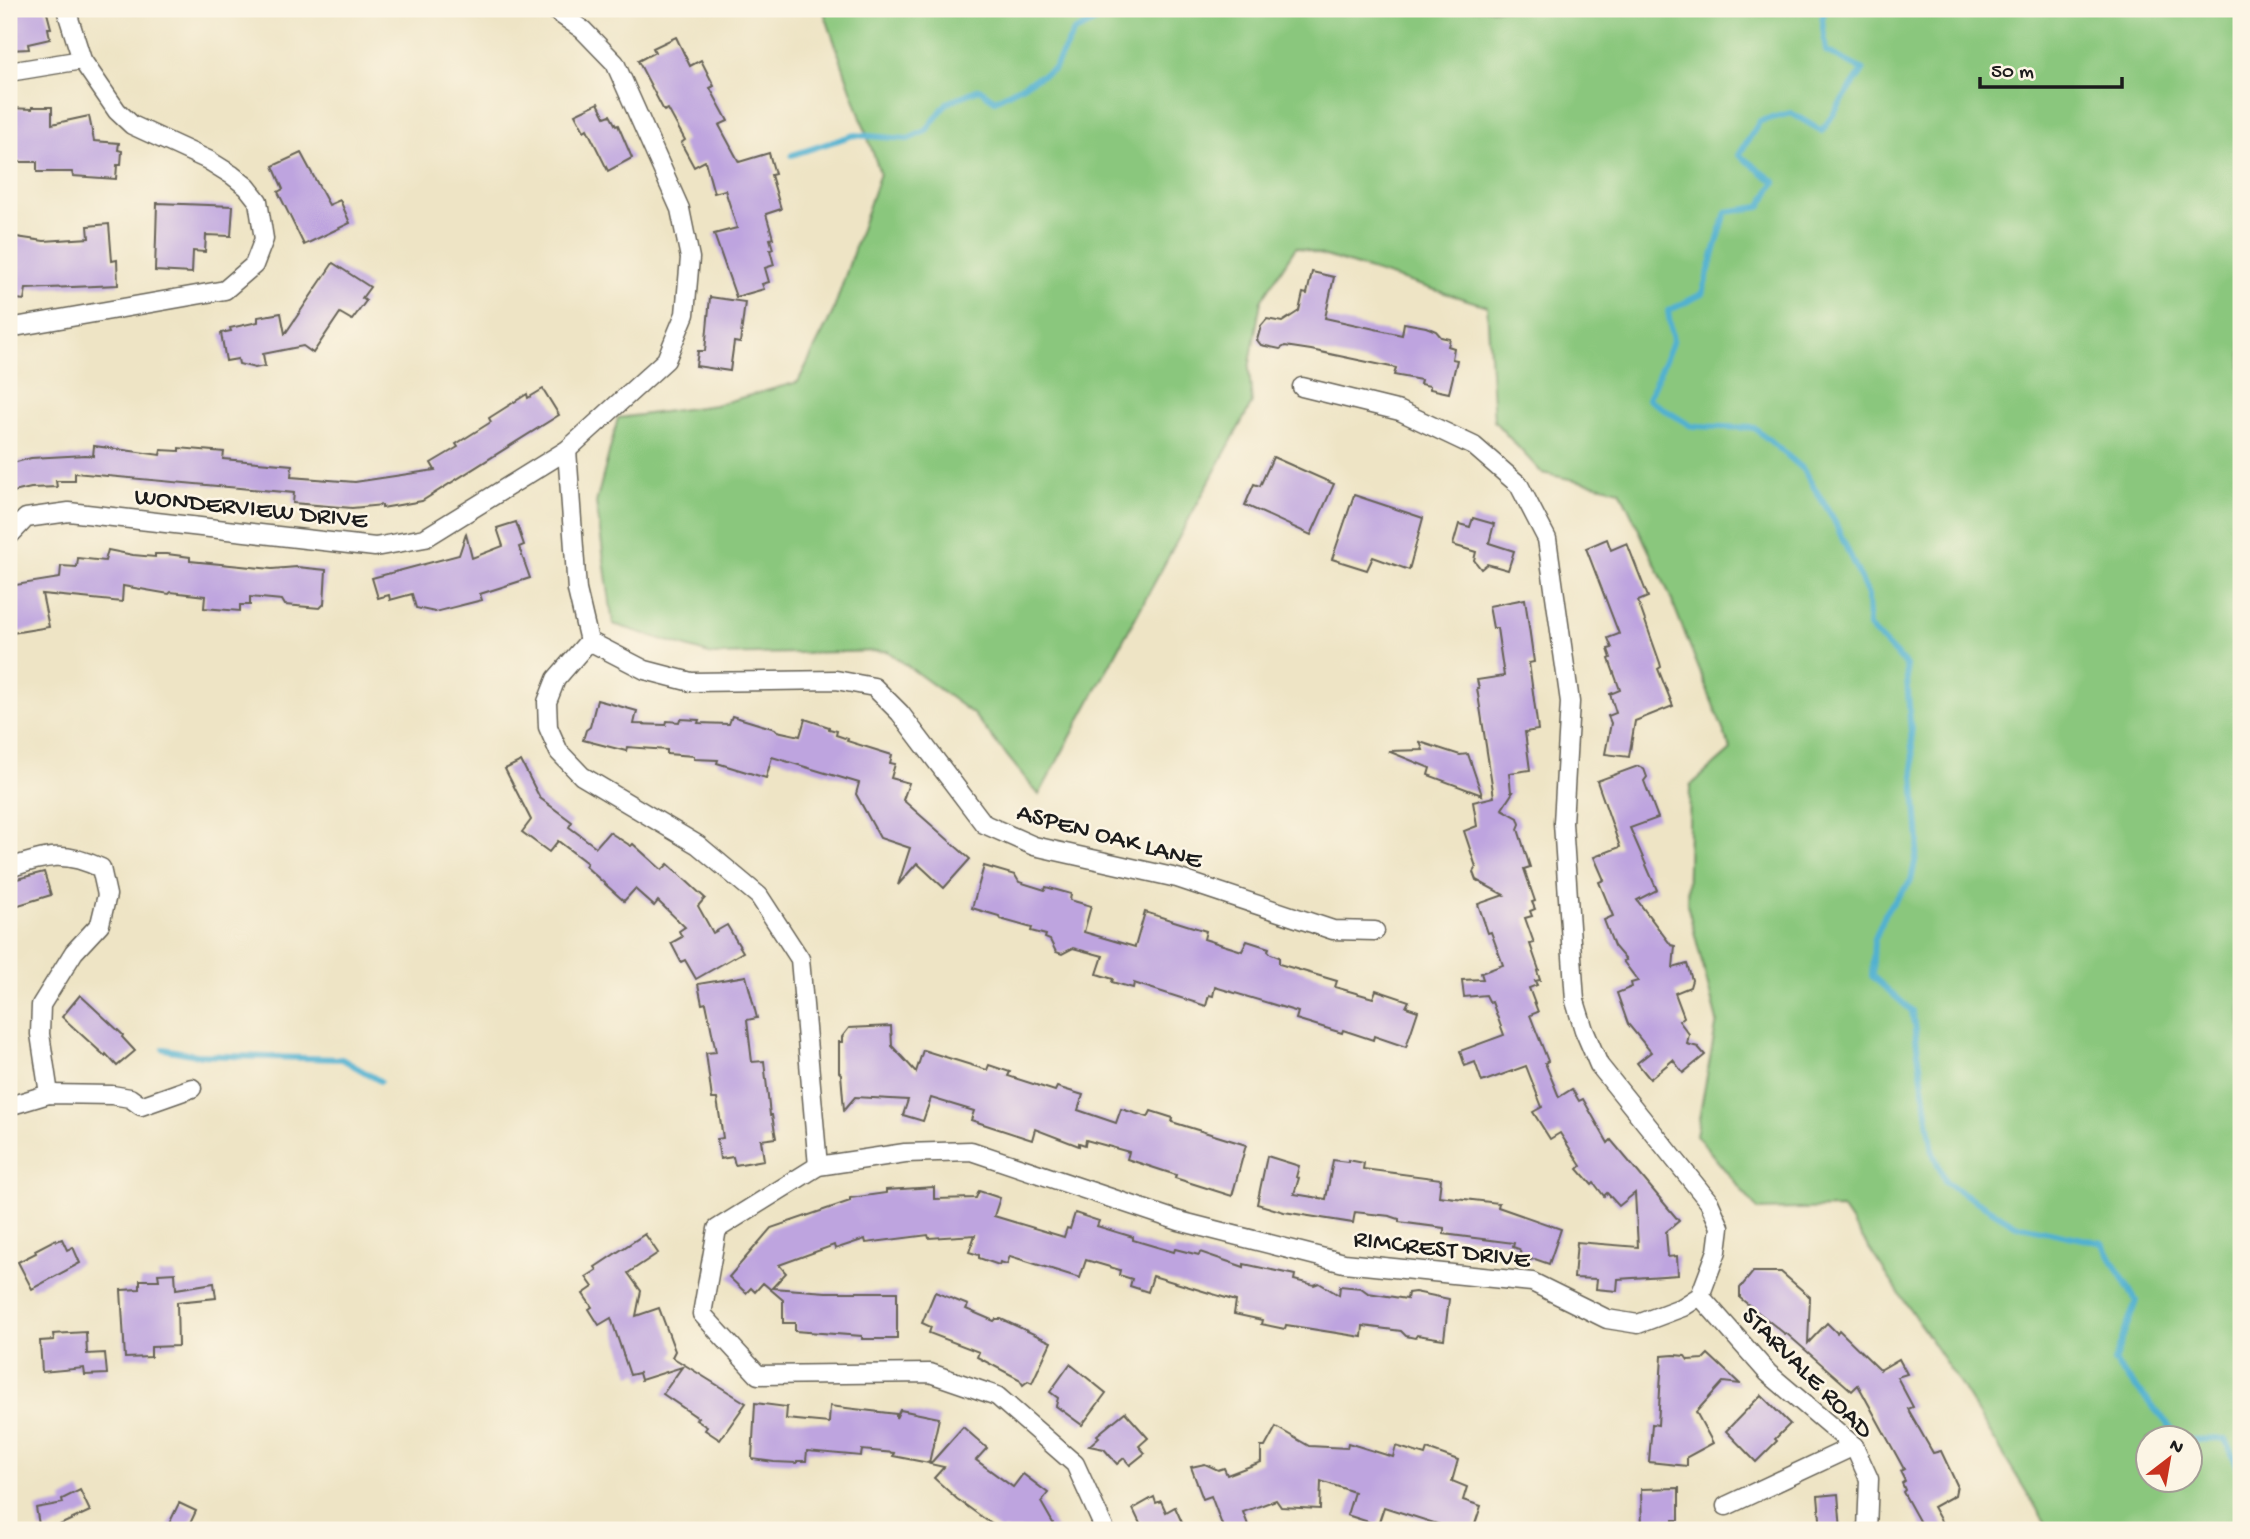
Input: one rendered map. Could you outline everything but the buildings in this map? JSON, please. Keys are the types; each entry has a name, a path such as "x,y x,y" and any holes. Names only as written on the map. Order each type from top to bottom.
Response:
{"street":[{"path":"9,327 225,290 254,265 264,239 258,201 247,187 208,160 132,125 111,103 82,60 66,9"},
{"name":"WONDERVIEW DRIVE","path":"9,536 26,518 69,512 374,547 425,538 567,450 666,360 685,314 691,258 680,209 615,63 583,30 553,9"},
{"path":"9,72 82,60"},
{"path":"1302,387 1400,411 1474,446 1519,485 1547,539 1570,702 1563,823 1575,1001 1599,1065 1709,1202 1720,1227 1717,1251 1700,1296"},
{"path":"567,450 578,590 589,641 556,679 547,702 548,727 559,752 582,776 698,845 759,896 800,959 818,1166"},
{"name":"ASPEN OAK LANE","path":"589,641 645,670 691,682 836,680 874,687 901,713 984,824 1034,846 1177,878 1333,930 1375,930"},
{"path":"9,868 42,857 77,857 101,868 107,895 100,924 74,952 41,1005 40,1034 49,1094"},
{"path":"9,1105 49,1094 112,1095 130,1098 141,1106 192,1088"},
{"name":"RIMCREST DRIVE","path":"1105,1530 1075,1464 997,1396 930,1373 758,1375 702,1314 717,1229 818,1166 905,1153 971,1152 1179,1221 1344,1263 1532,1282 1607,1319 1638,1324 1683,1307 1700,1296"},
{"name":"STARVALE ROAD","path":"1700,1296 1768,1373 1854,1446 1869,1479 1867,1530"},
{"path":"1726,1506 1854,1446"}],"green space":[{"path":"823,9 2241,9 2241,1530 2050,1530 1956,1378 1842,1208 1758,1210 1696,1135 1717,1021 1687,904 1690,786 1731,750 1668,591 1620,490 1542,473 1494,421 1487,306 1296,247 1261,301 1249,369 1252,403 1039,795 973,714 887,651 712,655 613,624 596,503 618,418 715,405 798,382 833,312 880,173"}],"waterway":[{"path":"792,155 854,135 908,139 926,131 947,103 979,89 995,100 1054,69 1074,32 1118,9"},
{"path":"1826,9 1822,19 1826,51 1863,70 1822,131 1791,113 1760,121 1739,155 1775,182 1760,207 1726,212 1702,294 1668,311 1673,341 1648,399 1691,426 1755,428 1802,468 1833,518 1868,595 1869,627 1906,665 1919,842 1911,881 1887,910 1874,941 1872,976 1912,1011 1933,1153 1946,1183 2016,1225 2102,1243 2136,1301 2114,1362 2168,1424"},
{"path":"164,1049 196,1055 342,1059 380,1081"},
{"path":"2204,1440 2225,1439 2241,1473"}]}
